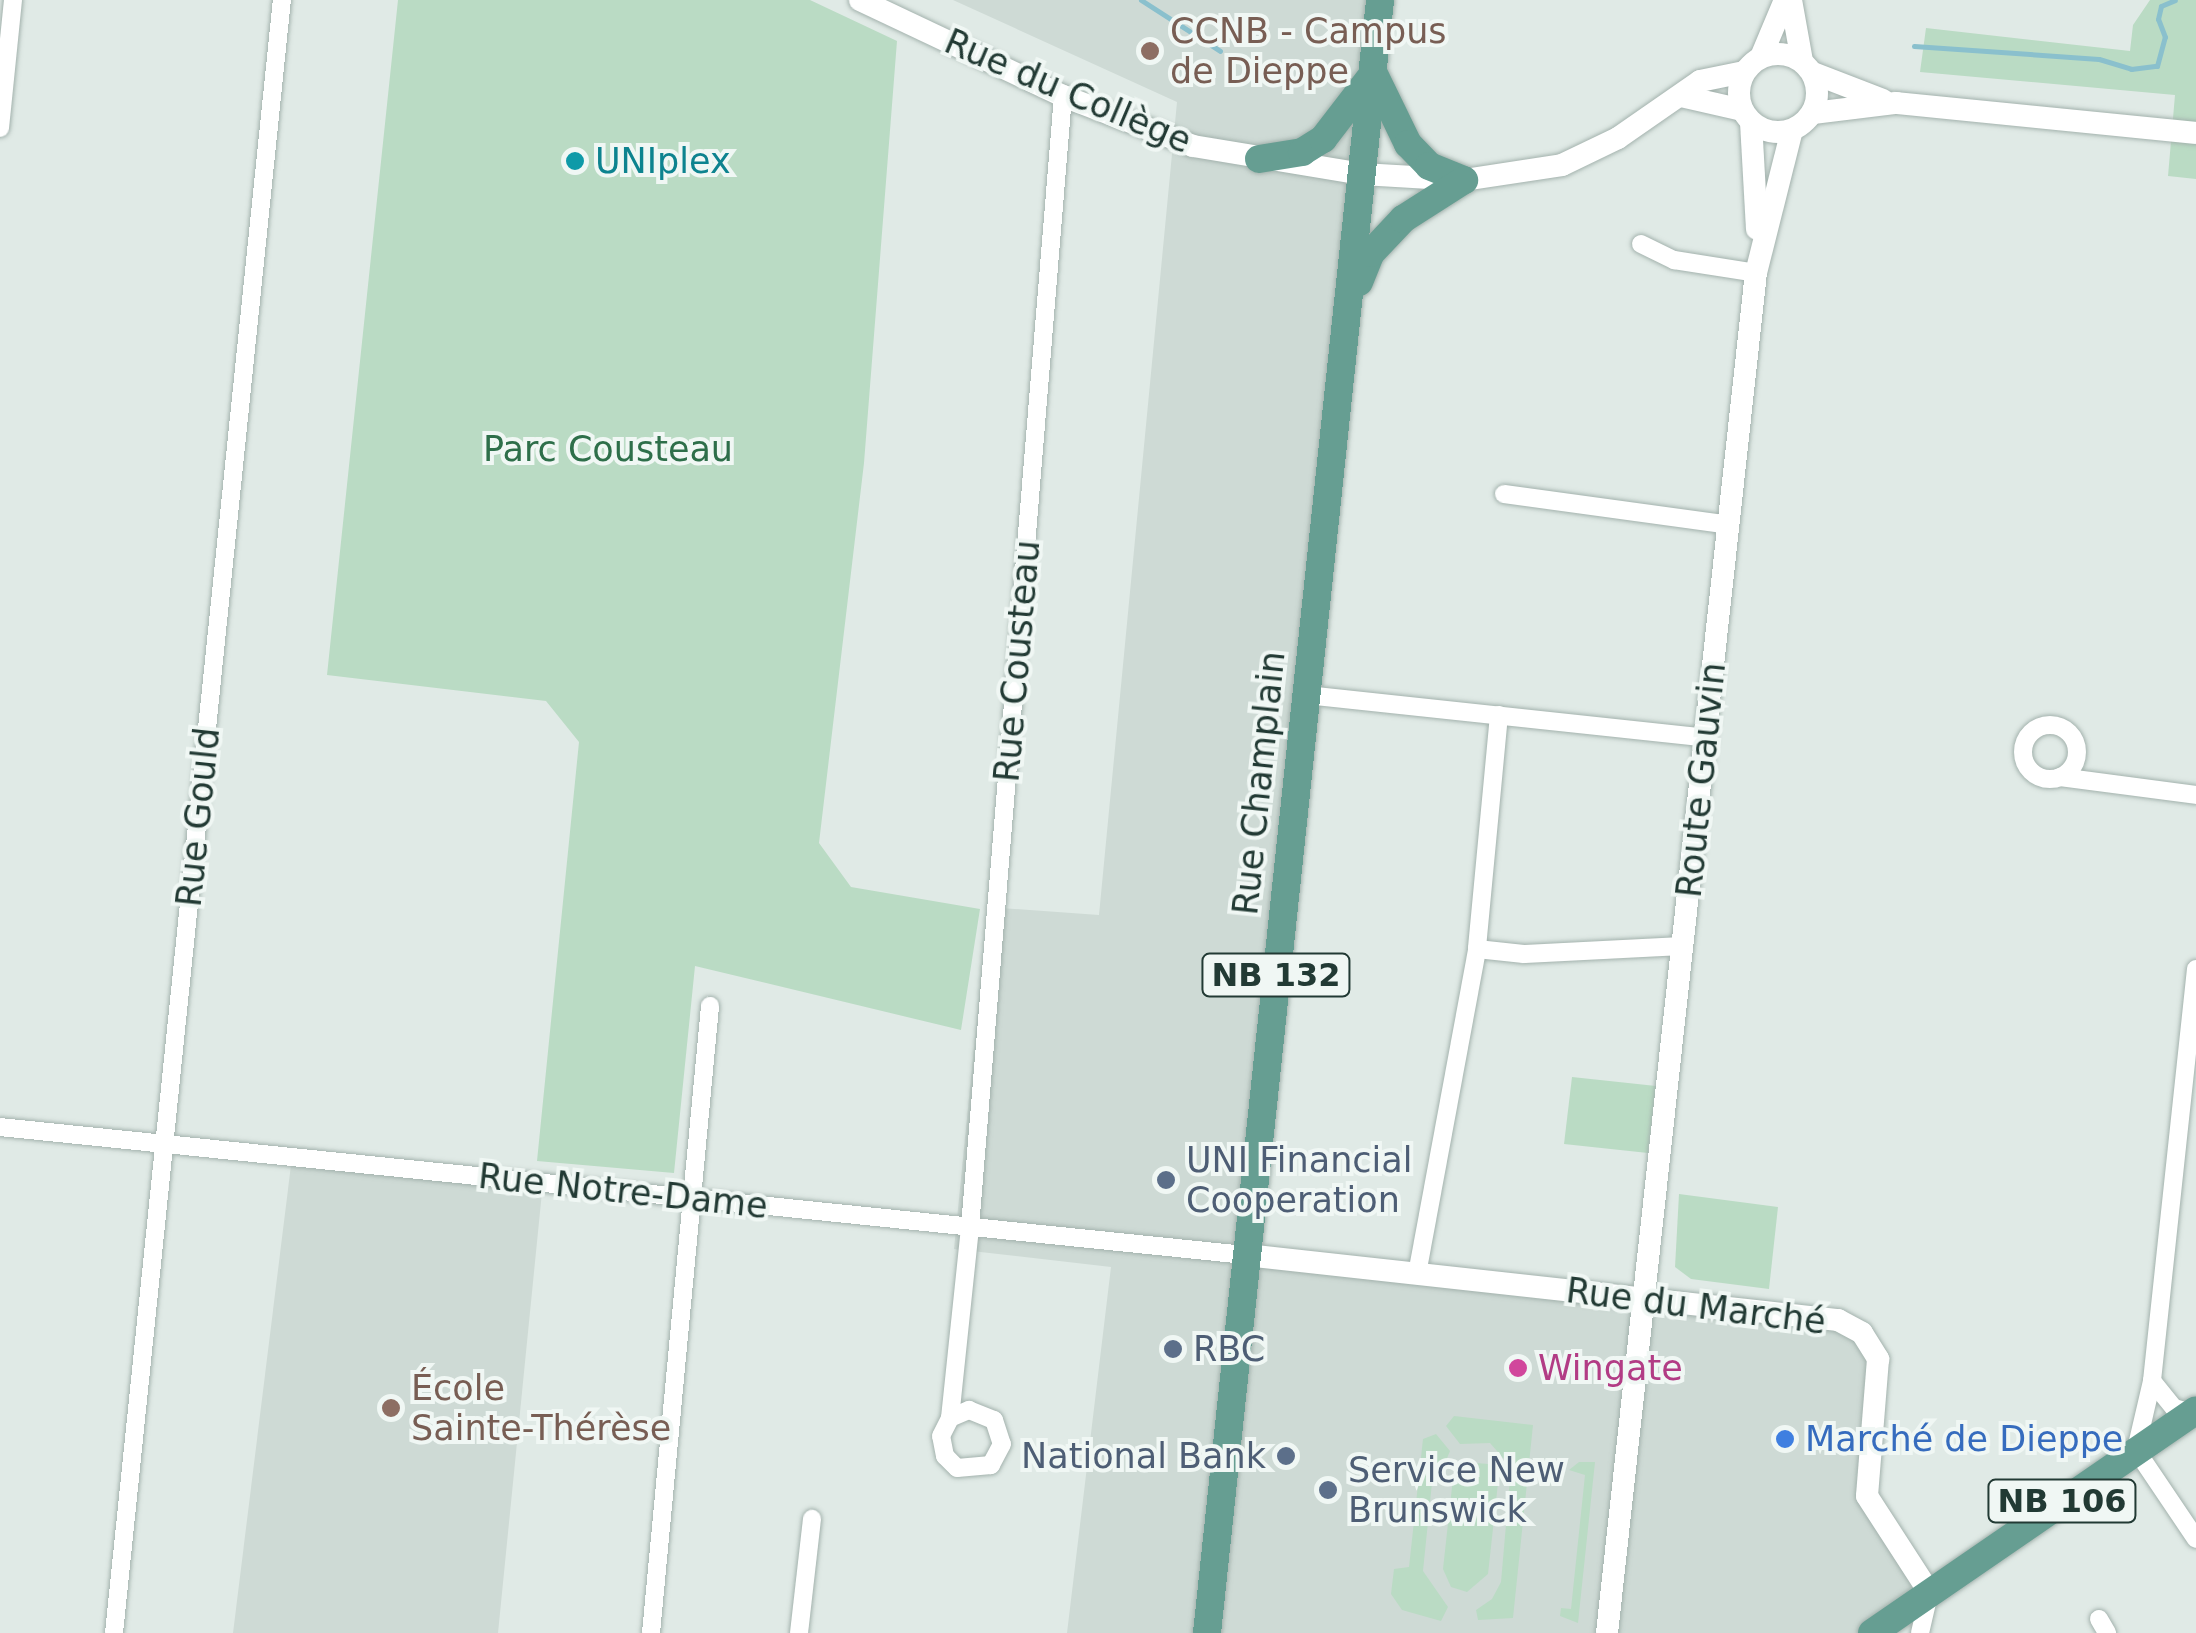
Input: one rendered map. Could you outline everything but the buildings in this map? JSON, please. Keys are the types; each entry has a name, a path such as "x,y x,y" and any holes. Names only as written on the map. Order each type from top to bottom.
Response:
{"main road":[{"name":"Rue Champlain","path":"1207,1633 1380,0"},
{"path":"1259,159 1302,152 1323,139 1374,72 1408,144 1429,166 1464,180"},
{"path":"1348,306 1371,253 1403,219 1464,180"},
{"name":"NB 106","path":"1872,1633 2194,1411"}],"street":[{"path":"0,128 13,0"},
{"name":"Rue Gould","path":"114,1633 282,0"},
{"name":"Rue du Collège","path":"860,0 1063,96 1192,146 1362,174 1464,180 1562,165 1700,81 1753,64"},
{"path":"1746,116 1753,64 1788,0"},
{"path":"1788,0 1807,67 1813,112"},
{"path":"1753,64 1782,54 1896,104"},
{"name":"Rue Cousteau","path":"950,1418 970,1226 1063,96"},
{"path":"1681,96 1746,116 1770,132 1792,130 1813,112 1896,104 2196,133"},
{"name":"Route Gauvin","path":"1746,116 1757,267"},
{"name":"Route Gauvin","path":"1608,1633 1757,267 1792,130"},
{"path":"1641,244 1674,260 1757,267"},
{"path":"1504,494 1729,525"},
{"path":"1306,695 1706,738"},
{"path":"1417,1274 1477,949 1499,716"},
{"path":"2060,776 2196,795"},
{"path":"1477,949 1524,954 1683,946"},
{"path":"2196,969 2152,1381 2136,1450 2196,1539"},
{"path":"651,1633 710,1006"},
{"name":"Rue Notre-Dame","path":"0,1127 1246,1255"},
{"name":"Rue du Marché","path":"1246,1255 1838,1320 1862,1333 1878,1359 1880,1389 1865,1472 1868,1496 1929,1592"},
{"path":"2152,1381 2174,1408 2194,1411"},
{"path":"799,1633 812,1519"},
{"path":"1920,1633 1929,1592"}],"shaded area":[{"path":"953,0 1379,0 1246,1255 1826,1319 1878,1359 1865,1472 1929,1592 1872,1633 1067,1633 1111,1267 954,1249 988,907 1099,915 1177,102"},
{"name":"École Sainte-Thérèse","path":"292,1157 543,1182 498,1633 233,1633"}],"green space":[{"name":"Parc Cousteau","path":"398,0 810,0 897,41 864,463 819,843 851,887 980,909 961,1030 695,966 674,1173 537,1161 579,742 546,701 327,675"},
{"path":"2150,0 2196,0 2196,179 2168,176 2175,95 1920,72 1926,28 2130,51 2133,25"},
{"path":"1572,1077 1656,1086 1648,1153 1564,1144"},
{"path":"1679,1194 1778,1207 1769,1289 1691,1279 1675,1267"},
{"path":"1454,1416 1533,1425 1513,1618 1478,1620 1476,1610 1492,1599 1501,1582 1511,1467 1490,1443 1460,1444 1446,1426"},
{"path":"1436,1434 1450,1451 1441,1473 1433,1473 1423,1571 1448,1607 1441,1621 1402,1610 1391,1594 1394,1569 1409,1567 1423,1439"},
{"path":"1465,1462 1488,1464 1498,1483 1488,1574 1467,1592 1451,1587 1443,1569 1453,1478"},
{"path":"1579,1462 1595,1462 1578,1623 1560,1616 1561,1608 1571,1609 1585,1475 1569,1470"}],"waterway":[{"path":"1141,0 1220,51"},
{"path":"1914,46 2099,59 2131,69 2157,66 2165,37 2158,19 2161,6 2175,0"}],"place":[{"name":"CCNB - Campus de Dieppe","path":"1150,51"},
{"name":"UNIplex","path":"575,161"},
{"name":"UNI Financial Cooperation","path":"1166,1180"},
{"name":"RBC","path":"1173,1349"},
{"name":"Wingate","path":"1518,1368"},
{"name":"École Sainte-Thérèse","path":"391,1408"},
{"name":"Marché de Dieppe","path":"1785,1439"},
{"name":"National Bank","path":"1286,1456"},
{"name":"Service New Brunswick","path":"1328,1490"}]}
